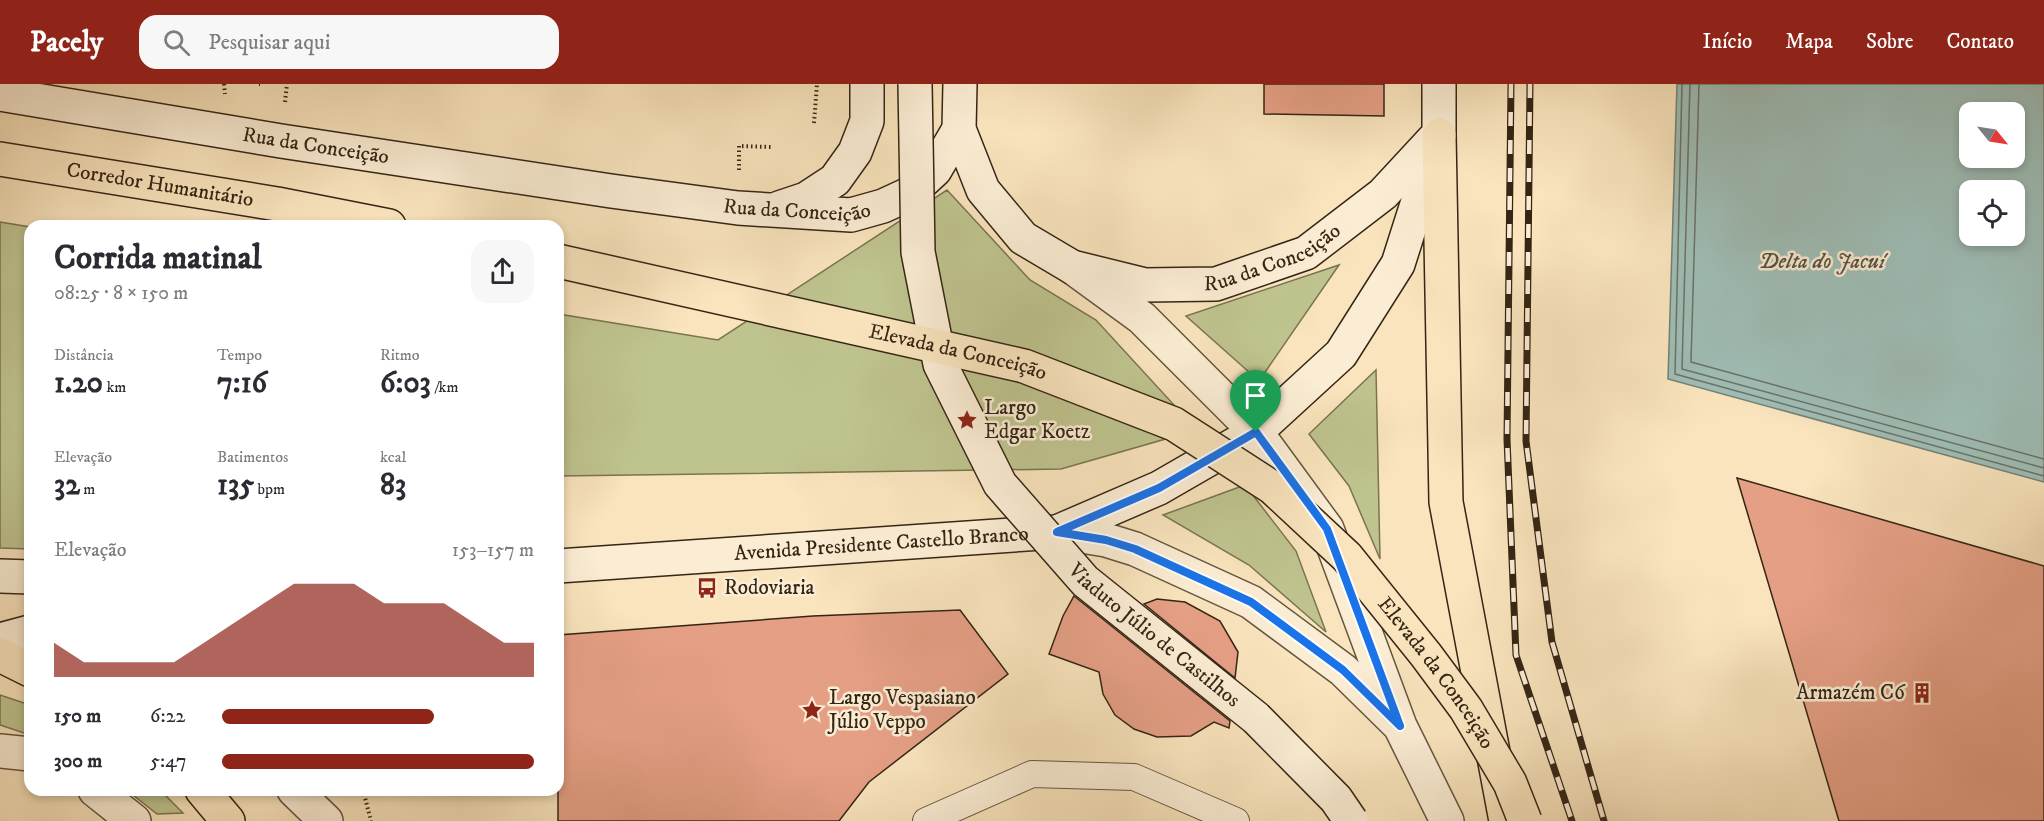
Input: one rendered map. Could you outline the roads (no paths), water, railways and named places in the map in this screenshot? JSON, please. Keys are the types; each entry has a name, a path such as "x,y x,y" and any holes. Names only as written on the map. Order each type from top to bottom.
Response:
{"main road":[{"path":"772,210 806,199 835,180 855,152 867,121 867,84"},
{"name":"Viaduto Júlio de Castilhos","path":"915,84 918,252 940,364 1000,484 1085,581 1256,718 1336,799 1351,821"},
{"path":"959,129 960,84"},
{"path":"1439,84 1446,502 1455,560 1506,821"},
{"name":"Rua da Conceição","path":"0,94 281,141 611,191 738,208 851,215 883,206 909,194 935,170 959,129"},
{"name":"Rua da Conceição","path":"959,129 983,190 1023,238 1072,267 1145,285 1216,284 1306,253 1383,194 1439,135"},
{"path":"1057,532 1159,488 1256,432 1341,354 1398,264 1439,135"},
{"name":"Corredor Humanitário","path":"0,159 277,204 358,220"},
{"name":"Elevada da Conceição","path":"564,262 1024,366 1174,424 1274,488 1347,557 1466,709 1510,783 1525,821"},
{"path":"1072,267 1142,318 1256,432 1327,529 1400,726"},
{"name":"Avenida Presidente Castello Branco","path":"564,566 1057,532 1106,540 1135,549 1251,602 1343,670 1400,726 1447,821"},
{"path":"0,576 24,577"},
{"path":"0,640 24,634"},
{"path":"0,655 24,667"},
{"path":"0,751 24,753"},
{"path":"103,796 134,821"},
{"path":"207,796 228,821"},
{"path":"300,796 326,821"}],"lane":[{"path":"926,821 1032,774 1134,777 1236,821"}],"water":[{"name":"Delta do Jacuí","path":"1677,84 2044,84 2044,482 1668,379"}],"railway":[{"path":"1511,84 1507,439 1516,655 1572,821"},
{"path":"1530,84 1526,441 1552,642 1604,821"}],"place":[{"name":"Largo Edgar Koetz","path":"967,420"},
{"name":"Rodoviaria","path":"707,588"},
{"name":"Armazém C6","path":"1922,693"},
{"name":"Largo Vespasiano Júlio Veppo","path":"812,710"}]}
